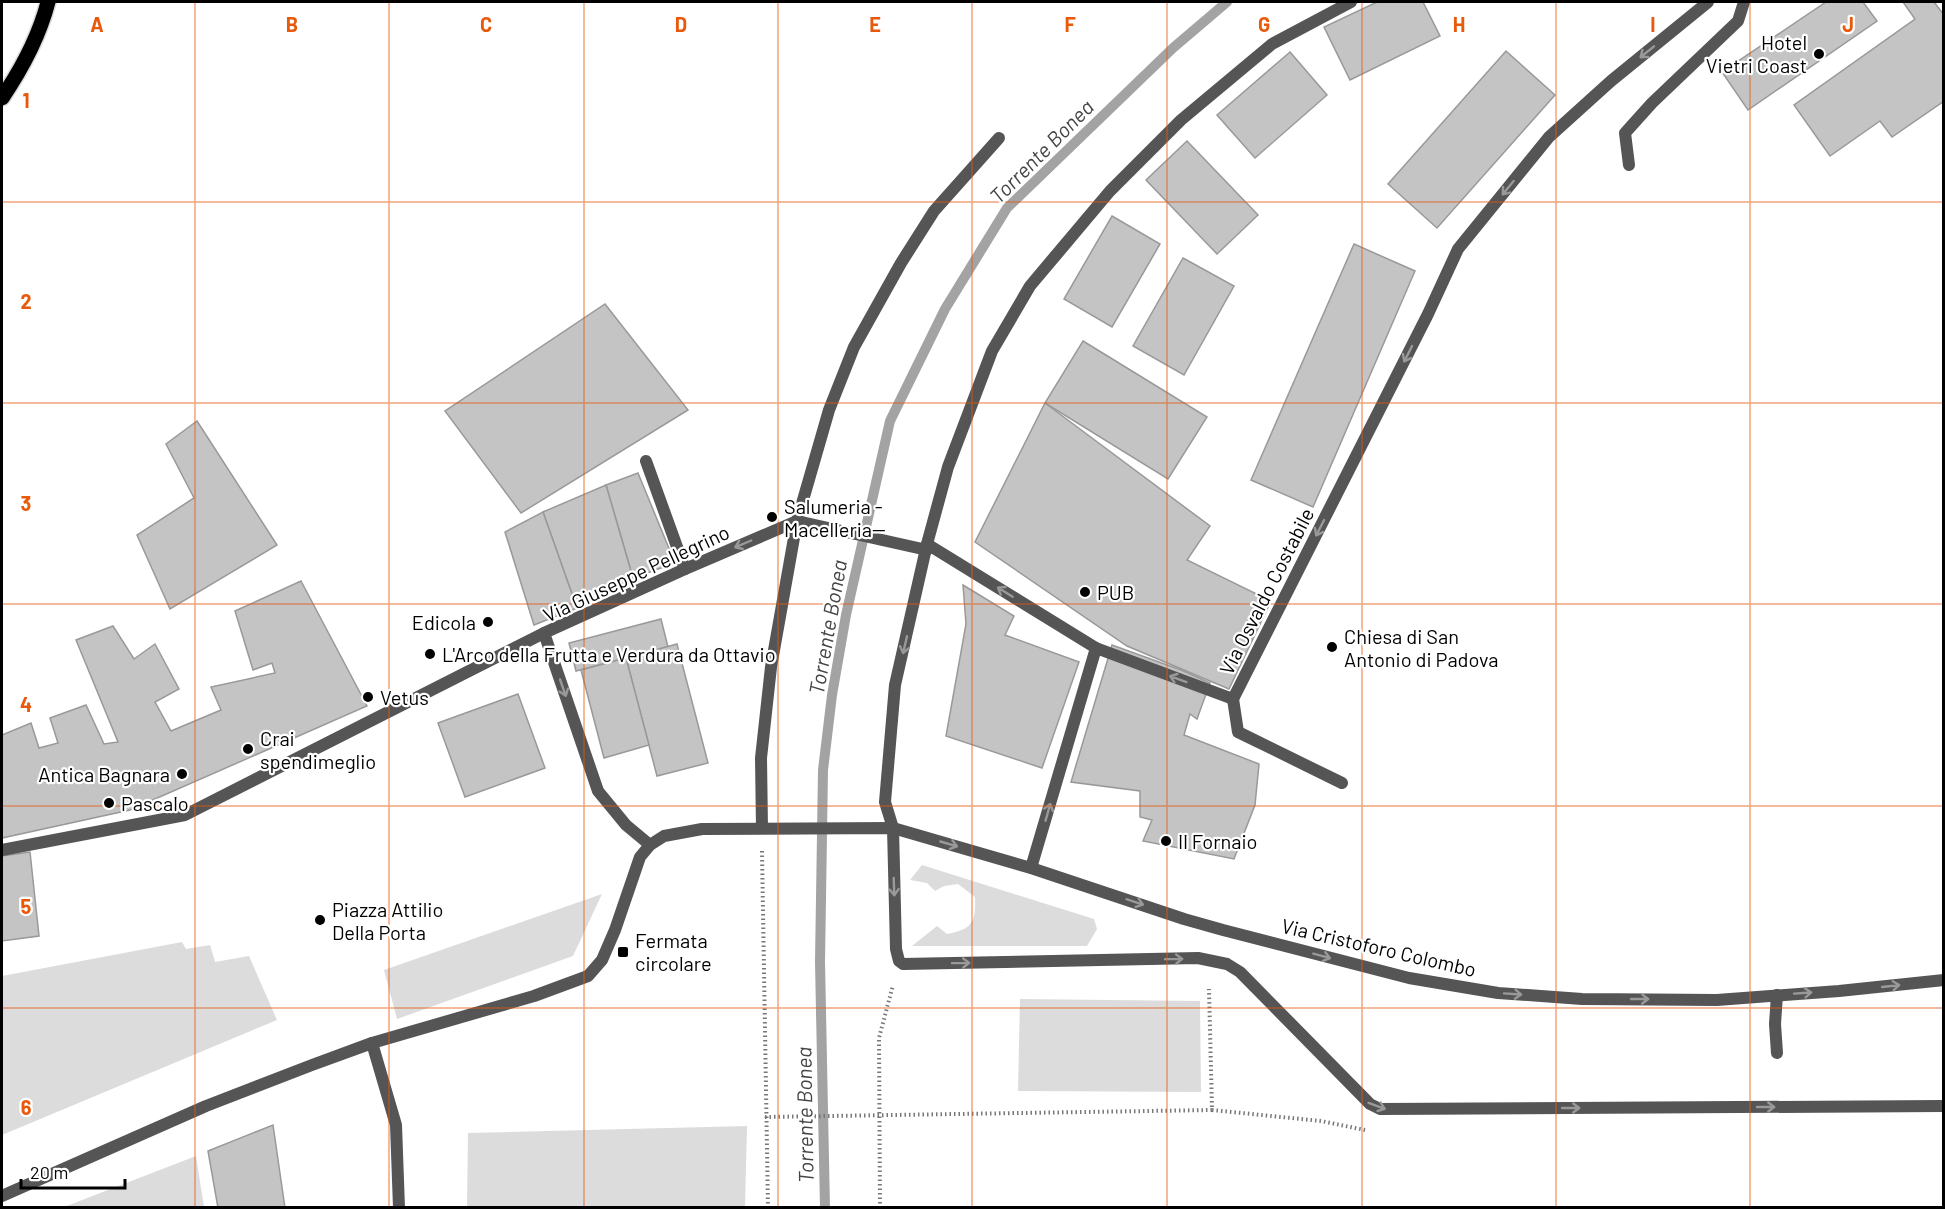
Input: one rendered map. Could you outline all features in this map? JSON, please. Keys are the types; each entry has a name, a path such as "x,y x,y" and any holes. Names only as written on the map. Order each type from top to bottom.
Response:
{"main road":[{"path":"2,98 29,56 48,2"}],"street":[{"path":"1351,2 1272,44 1180,120 1110,190 1030,286 988,361 948,467 895,685 885,802 892,828 896,949 899,961 903,964 910,964 1198,958 1227,964 1240,972 1370,1104 1380,1109 1944,1106"},
{"name":"Via Osvaldo Costabile","path":"797,521 927,547 1096,648 1233,699 1428,314 1458,249 1549,137 1611,81 1708,2"},
{"path":"1629,165 1625,133 1652,103 1738,21 1744,2"},
{"path":"762,828 761,758 771,667 797,521 829,410 854,347 886,289 934,211 999,138"},
{"path":"646,461 685,569"},
{"name":"Via Giuseppe Pellegrino","path":"650,845 626,825 598,791 544,633 797,521"},
{"path":"2,850 185,816 544,633"},
{"path":"1032,868 1096,648"},
{"path":"1233,699 1238,732 1342,783"},
{"name":"Via Cristoforo Colombo","path":"650,845 664,836 702,829 892,828 1032,868 1184,919 1420,980 1498,993 1582,999 1717,1000 1944,980"},
{"path":"2,1196 206,1106 372,1043 534,996 588,976 602,960 615,930 640,857 650,845"},
{"path":"1777,994 1775,1024 1777,1053"},
{"path":"372,1043 396,1125 399,1208"}],"path":[{"path":"762,828 768,1208"},
{"path":"880,1208 879,1038 899,961"},
{"path":"765,1117 1212,1110 1209,989"}],"shaded area":[{"path":"922,865 1094,919 1097,929 1087,946 912,946 937,926 947,934 962,930 971,923 975,913 975,897 958,884 944,886 935,891 927,883 910,880"},
{"path":"602,894 573,956 397,1019 384,970"},
{"path":"182,942 186,949 210,945 215,962 249,956 277,1020 2,1135 2,976"},
{"path":"1020,999 1200,1001 1201,1092 1018,1091"},
{"path":"747,1126 745,1207 467,1207 468,1133"},
{"path":"196,1156 204,1207 64,1207"}],"building":[{"path":"1377,2 1423,2 1440,36 1350,80 1324,27"},
{"path":"1826,2 1863,2 1877,21 1748,110 1722,72"},
{"path":"1903,2 1934,2 1944,15 1944,101 1892,137 1880,121 1830,156 1794,105 1915,19"},
{"path":"1506,51 1555,95 1437,228 1388,184"},
{"path":"1290,52 1327,95 1255,158 1217,115"},
{"path":"1187,141 1258,215 1217,254 1146,180"},
{"path":"1112,216 1160,244 1112,327 1064,299"},
{"path":"1354,244 1415,271 1313,507 1251,480"},
{"path":"1183,258 1234,286 1184,375 1133,346"},
{"path":"605,304 688,410 521,513 445,411"},
{"path":"1083,341 1207,417 1168,479 1045,403"},
{"path":"1045,403 1210,526 1187,560 1271,601 1229,689 1127,646 975,542"},
{"path":"197,421 277,545 170,609 137,535 194,498 166,444"},
{"path":"638,473 675,563 633,578 606,485"},
{"path":"606,485 633,578 577,608 543,512"},
{"path":"543,512 577,608 534,625 505,532"},
{"path":"301,581 367,706 130,810 2,838 2,735 31,723 39,748 58,743 50,718 86,705 104,744 118,742 76,640 113,626 134,659 155,644 179,689 155,702 171,731 221,710 211,687 275,673 272,663 253,670 235,611"},
{"path":"963,585 1014,616 1005,635 1079,662 1042,768 946,736 966,624"},
{"path":"661,619 668,647 576,671 569,643"},
{"path":"677,644 708,763 657,776 626,658"},
{"path":"1112,645 1210,683 1197,719 1190,714 1184,735 1259,764 1255,805 1234,859 1143,841 1152,820 1140,817 1140,791 1071,782"},
{"path":"626,658 649,745 604,758 581,670"},
{"path":"518,694 545,768 465,797 438,723"},
{"path":"30,852 39,936 2,941 2,856"},
{"path":"273,1125 285,1208 218,1208 208,1151"}],"waterway":[{"name":"Torrente Bonea","path":"825,1208 820,962 823,770 832,695 846,615 890,421 945,309 1007,208 1173,48 1227,2"}],"place":[{"name":"Hotel Vietri Coast","path":"1819,54"},
{"name":"Salumeria - Macelleria--","path":"772,517"},
{"name":"PUB","path":"1085,592"},
{"name":"Edicola","path":"488,622"},
{"name":"Chiesa di San Antonio di Padova","path":"1332,647"},
{"name":"L'Arco della Frutta e Verdura da Ottavio","path":"430,654"},
{"name":"Vetus","path":"368,697"},
{"name":"Crai spendimeglio","path":"248,749"},
{"name":"Antica Bagnara","path":"182,774"},
{"name":"Pascalo","path":"109,803"},
{"name":"Il Fornaio","path":"1166,841"},
{"name":"Piazza Attilio Della Porta","path":"320,920"},
{"name":"Fermata circolare","path":"623,952"}]}
